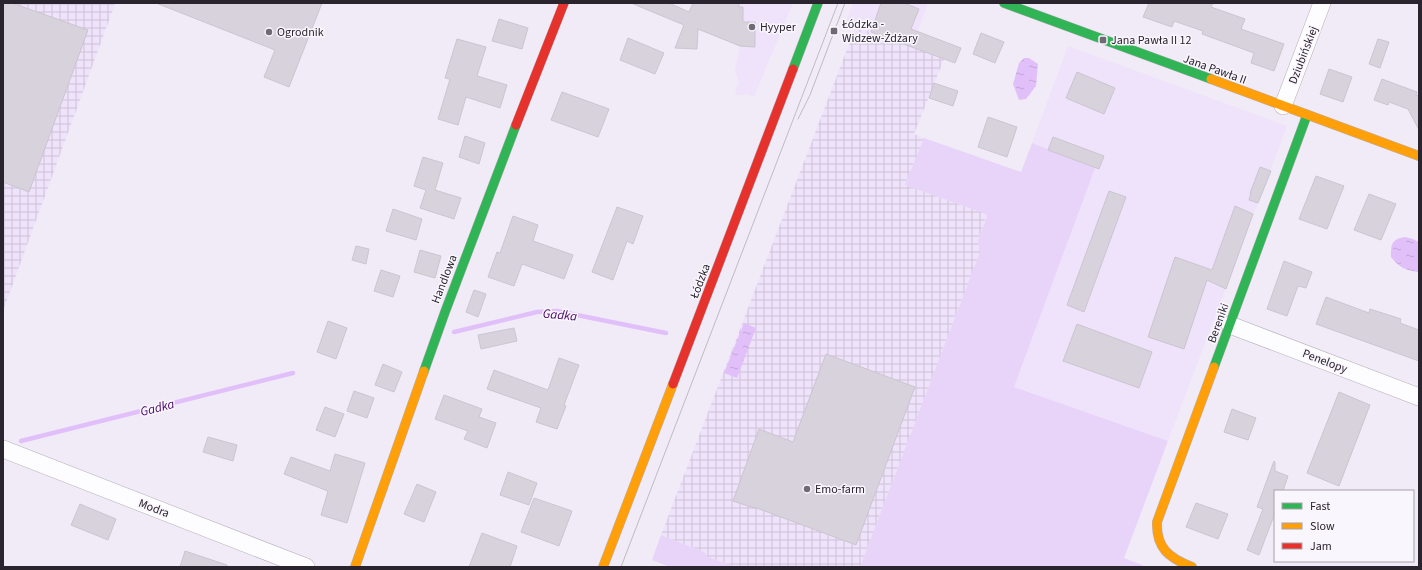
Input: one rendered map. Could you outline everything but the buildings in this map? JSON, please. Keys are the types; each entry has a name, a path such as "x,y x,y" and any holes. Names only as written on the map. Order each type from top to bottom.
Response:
{"street":[{"name":"Handlowa","path":"355,567 445,312 531,85 564,3"},
{"name":"Łódzka","path":"603,567 818,3"},
{"name":"Jana Pawła II","path":"1004,3 1419,156"},
{"name":"Dziubińskiej","path":"1283,106 1322,3"},
{"name":"Bereniki","path":"1192,567 1176,560 1168,554 1158,540 1156,530 1158,515 1307,115"},
{"name":"Penelopy","path":"1230,324 1419,396"},
{"name":"Modra","path":"3,449 306,567"}],"shaded area":[{"path":"3,3 115,4 3,311"},
{"path":"693,3 793,3 754,97 748,94 737,95 735,90 739,83 735,70 740,46 698,29 697,49 675,48"},
{"path":"853,3 928,3 912,47 846,22"},
{"name":"Emo-farm","path":"856,26 944,59 914,134 924,138 905,185 987,214 978,241 980,252 860,567 736,567 708,557 704,552 661,535"},
{"path":"1068,46 1287,126 1168,441 1014,387 1095,168 1032,143"},
{"path":"924,138 1021,172 1032,143 1095,168 1014,387 1168,441 1124,558 1147,567 860,567 980,252 978,241 987,216 986,214 905,185"},
{"path":"661,535 704,552 708,557 736,567 670,567 652,560"}],"water":[{"path":"1024,58 1029,58 1038,64 1036,86 1026,99 1019,100 1013,84 1019,63"},
{"path":"1405,237 1419,242 1418,272 1403,268 1391,257 1391,249 1394,241"},
{"path":"744,323 756,328 737,378 724,373"}],"waterway":[{"name":"Gadka","path":"454,332 537,312 557,311 666,333"},
{"name":"Gadka","path":"21,441 293,373"}],"tram line":[{"path":"621,567 838,3"},
{"path":"798,119 810,95 845,3"}],"traffic: fast":[{"path":"793,69 818,3"},
{"path":"1004,3 1211,79"},
{"path":"1214,367 1307,115"},
{"path":"424,371 516,125"}],"traffic: slow":[{"path":"1211,79 1419,156"},
{"path":"1192,567 1177,560 1166,551 1159,539 1157,522 1214,367"},
{"path":"355,567 424,371"},
{"path":"603,567 673,384"}],"traffic: jam":[{"path":"516,125 564,3"},
{"path":"673,384 793,69"}],"place":[{"name":"Hyyper","path":"752,27"},
{"name":"Łódzka - Widzew-Żdżary","path":"834,31"},
{"name":"Ogrodnik","path":"269,32"},
{"name":"Jana Pawła II 12","path":"1103,40"},
{"name":"Emo-farm","path":"807,489"}]}
